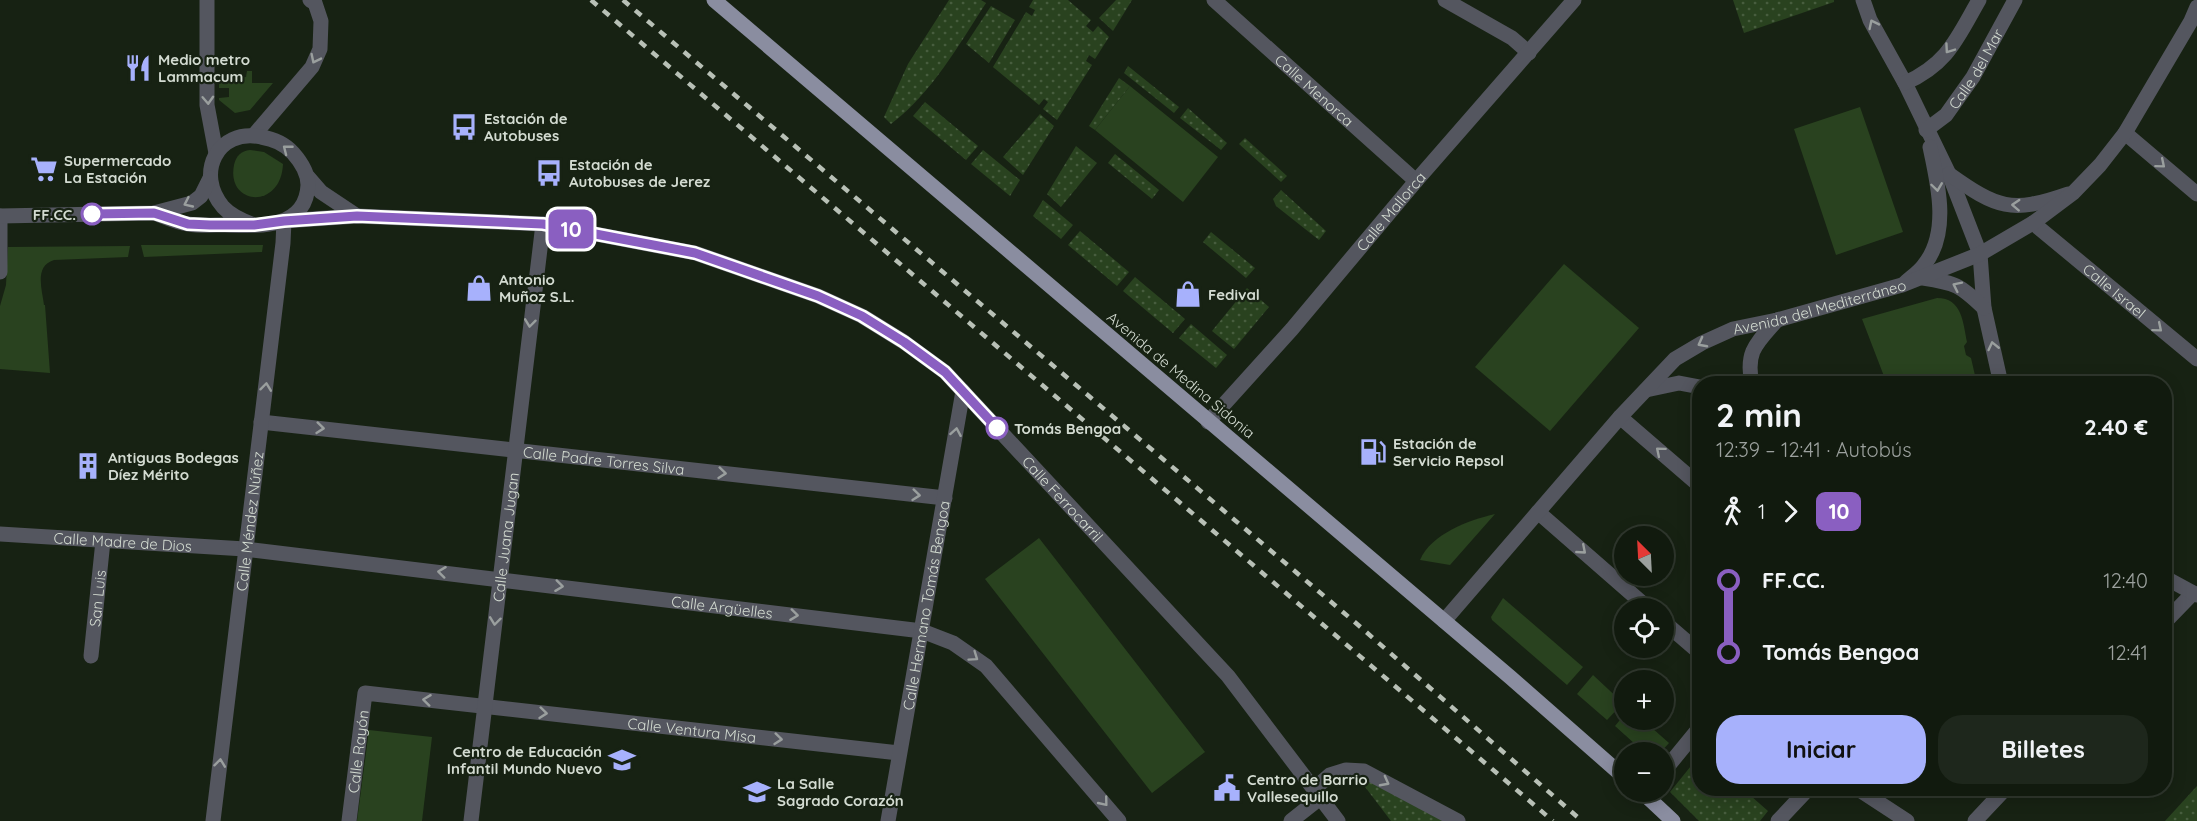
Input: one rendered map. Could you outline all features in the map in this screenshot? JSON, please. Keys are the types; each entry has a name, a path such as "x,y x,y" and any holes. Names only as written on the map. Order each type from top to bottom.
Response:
{"main road":[{"name":"Avenida de Medina Sidonia","path":"714,0 1614,768"},
{"path":"1653,802 1673,821"}],"street":[{"path":"0,272 0,216 154,213 192,203 201,196 210,178 216,153 207,105 207,0"},
{"path":"254,135 312,67 320,49 321,21 315,3 310,0"},
{"name":"Calle Menorca","path":"1214,0 1416,181"},
{"path":"1445,0 1512,38 1529,53"},
{"name":"Calle Mallorca","path":"1208,422 1292,329 1416,181 1574,0"},
{"path":"1863,0 1870,20 1905,83 1949,174 1980,254 1984,308 1999,376"},
{"name":"Calle del Mar","path":"1905,83 1924,75 1948,54 1979,0"},
{"name":"Calle del Mar","path":"1926,130 1946,116 1973,77 2015,0"},
{"name":"Avenida del Mediterráneo","path":"1444,621 1620,417 1675,359 1702,343 1733,329 1777,320 1923,278 1980,254 2033,223 2073,193 2100,165 2125,133 2194,24 2197,7"},
{"path":"1902,285 1925,265 1936,241 1940,224 1938,193 1926,130"},
{"path":"2125,133 2197,194"},
{"path":"216,153 225,142 239,136 254,135 273,139 289,148 301,161 308,177 321,192 357,216"},
{"path":"1949,174 1991,202 2012,206 2028,206 2073,193"},
{"path":"154,213 188,224 254,225 284,221 303,204 308,192 308,177"},
{"path":"210,178 215,195 224,208 237,218 254,225"},
{"name":"Calle Ferrocarril","path":"284,221 357,216 543,224 695,253 818,296 862,316 904,342 945,372 963,391 1228,676 1338,821"},
{"name":"Calle Méndez Núñez","path":"213,821 284,221"},
{"name":"Calle Israel","path":"2033,223 2197,359"},
{"name":"Calle Juana Jugan","path":"471,821 543,224"},
{"path":"1923,278 1949,282 1963,288 1984,308"},
{"path":"1750,376 1748,366 1754,347 1777,320"},
{"path":"1646,390 1679,383 1692,385"},
{"name":"Calle Hermano Tomás Bengoa","path":"888,821 963,391"},
{"path":"1620,417 1692,479"},
{"name":"Calle Padre Torres Silva","path":"261,422 945,498"},
{"path":"1538,512 1636,598"},
{"name":"Calle Madre de Dios","path":"0,534 245,549"},
{"name":"San Luis","path":"91,656 104,541"},
{"name":"Calle Argüelles","path":"245,549 501,578 922,631 953,643 986,666 1119,821"},
{"path":"2172,581 2195,594 2172,616"},
{"path":"1674,631 1692,646"},
{"name":"Calle Rayón","path":"349,821 365,693 485,707"},
{"name":"Calle Ventura Misa","path":"485,707 899,753"},
{"path":"1674,759 1692,737"},
{"path":"1291,821 1330,775 1346,770 1364,771 1458,821"},
{"path":"1778,821 1801,796"},
{"path":"1869,796 1907,821"},
{"path":"1975,821 1998,796"}],"green space":[{"path":"949,0 981,0 986,3 932,83 906,112 891,124 884,117 908,64"},
{"path":"1033,0 1068,0 1091,20 1086,26 1093,32 1098,26 1109,37 1095,59 1089,55 1086,61 1092,65 1057,120 1043,109 1048,102 1044,99 1039,105 993,67 1026,12 1032,16 1035,10 1029,7"},
{"path":"1116,0 1132,0 1113,31 1099,18"},
{"path":"1733,0 1834,0 1834,2 1744,33"},
{"path":"991,6 1015,20 989,63 966,44"},
{"path":"1128,66 1179,107 1174,113 1124,73"},
{"path":"247,71 252,71 252,83 273,83 250,110 235,113 219,100 219,98 229,97 229,88 219,88 219,78 246,77"},
{"path":"1119,78 1130,86 1095,130 1089,126"},
{"path":"1130,86 1218,157 1183,202 1095,130"},
{"path":"925,102 978,146 966,160 913,116"},
{"path":"1860,107 1903,232 1836,255 1794,129"},
{"path":"1188,108 1227,143 1221,150 1180,118"},
{"path":"1040,114 1054,126 1023,175 1003,157"},
{"path":"1245,138 1287,176 1281,182 1239,144"},
{"path":"1076,146 1097,163 1061,207 1047,194"},
{"path":"250,150 264,152 283,164 280,179 265,195 255,197 245,195 238,189 234,179 236,159 239,154"},
{"path":"983,150 1020,180 1010,196 971,164"},
{"path":"1115,154 1159,190 1152,199 1108,163"},
{"path":"1281,190 1326,231 1319,240 1276,206 1273,199"},
{"path":"1043,200 1073,225 1061,239 1033,216"},
{"path":"1080,231 1129,272 1117,286 1068,245"},
{"path":"1211,232 1255,268 1246,278 1203,242"},
{"path":"141,245 263,245 262,252 144,257"},
{"path":"130,246 128,257 54,260 48,263 42,273 41,285 45,305 50,373 0,369 0,306 6,285 8,247"},
{"path":"1564,264 1639,328 1550,431 1475,367"},
{"path":"1135,277 1185,319 1173,333 1123,291"},
{"path":"1247,288 1269,307 1234,349 1212,331"},
{"path":"1937,298 1952,302 1960,312 1967,342 1964,346 1966,355 1971,358 1975,376 1884,376 1862,319"},
{"path":"1191,324 1227,355 1216,368 1179,338"},
{"path":"1495,514 1450,565 1420,560 1433,543 1452,529"},
{"path":"1039,538 1205,752 1152,793 985,579"},
{"path":"1503,598 1583,667 1567,685 1492,620 1491,617"},
{"path":"1593,675 1614,695 1614,713 1607,720 1577,694"},
{"path":"369,730 432,737 422,821 357,821"},
{"path":"1619,730 1654,730 1668,742 1633,742"},
{"path":"1692,765 1692,796 1751,796 1768,811 1760,821 1699,821 1674,796 1674,787"},
{"path":"1356,775 1446,821 1391,821"},
{"path":"2197,786 2197,821 2165,821"}],"railway":[{"path":"591,0 1553,821"},
{"path":"623,0 1357,624 1582,821"}],"bus line":[{"name":"10","path":"92,214 154,213 188,224 210,225 269,225 284,221 357,216 543,224 695,253 818,296 862,316 904,342 945,372 997,428"}],"place":[{"name":"Medio metro Lammacum","path":"138,68"},
{"name":"Estación de Autobuses","path":"464,127"},
{"name":"Supermercado La Estación","path":"44,169"},
{"name":"Estación de Autobuses de Jerez","path":"549,173"},
{"name":"FF.CC.","path":"92,214"},
{"name":"Antonio Muñoz S.L.","path":"479,288"},
{"name":"Fedival","path":"1188,294"},
{"name":"Tomás Bengoa","path":"997,428"},
{"name":"Estación de Servicio Repsol","path":"1373,452"},
{"name":"Antiguas Bodegas Díez Mérito","path":"88,466"},
{"name":"Centro de Educación Infantil Mundo Nuevo","path":"622,760"},
{"name":"Centro de Barrio Vallesequillo","path":"1227,788"},
{"name":"La Salle Sagrado Corazón","path":"757,792"}]}
